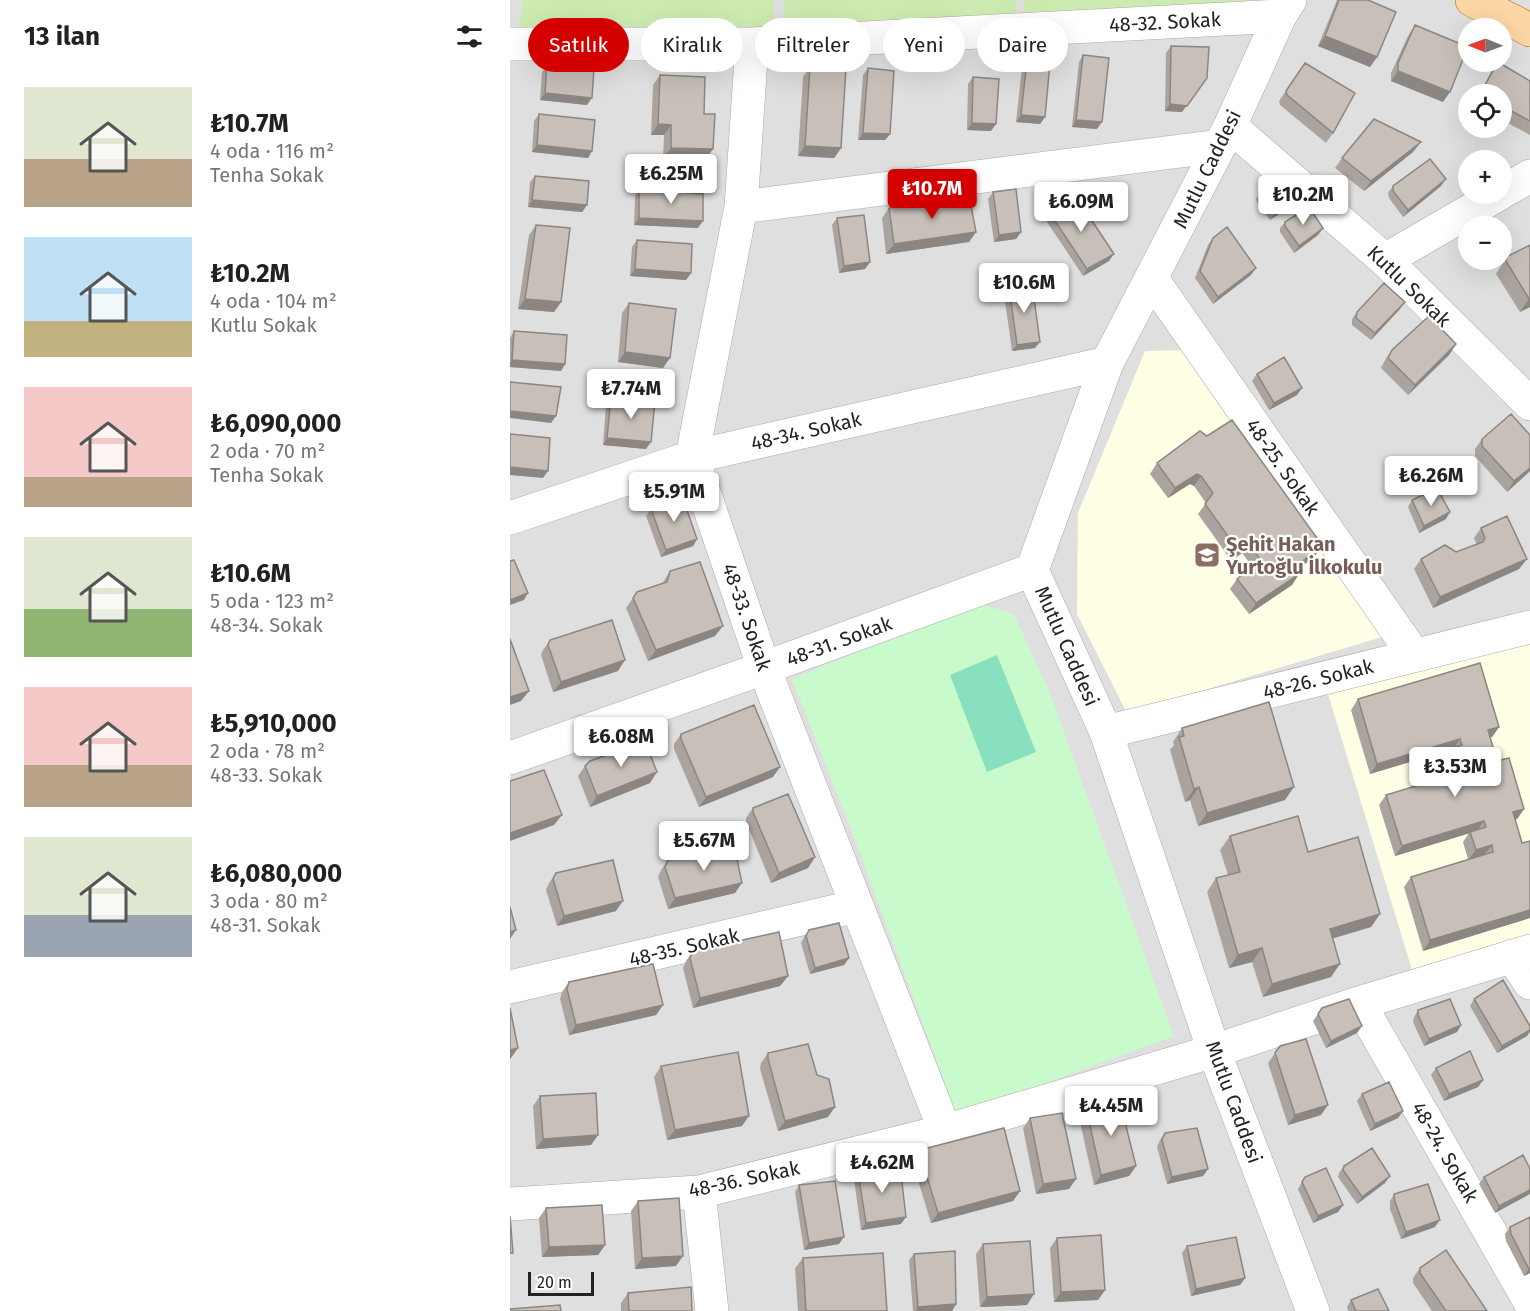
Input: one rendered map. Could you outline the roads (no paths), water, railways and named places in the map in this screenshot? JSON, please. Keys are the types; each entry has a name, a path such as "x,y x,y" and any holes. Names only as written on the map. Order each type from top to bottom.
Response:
{"main road":[{"path":"1472,0 1530,30"}],"street":[{"name":"48-32. Sokak","path":"510,44 752,44 1285,8"},
{"name":"Mutlu Caddesi","path":"1285,8 1225,136 1107,363 1032,570 1106,732 1214,1051 1313,1311"},
{"path":"692,457 741,207 752,44"},
{"path":"741,207 1225,136"},
{"name":"Kutlu Sokak","path":"1225,136 1385,260 1526,395"},
{"path":"1512,186 1530,176"},
{"path":"1385,260 1481,204"},
{"name":"48-25. Sokak","path":"1152,279 1414,655"},
{"name":"48-34. Sokak","path":"510,518 692,457 1107,363"},
{"name":"48-33. Sokak","path":"692,457 765,668 945,1131"},
{"name":"48-31. Sokak","path":"510,758 1032,570"},
{"name":"48-26. Sokak","path":"1106,732 1530,627"},
{"name":"48-35. Sokak","path":"510,987 857,906"},
{"path":"1521,953 1530,983"},
{"name":"48-36. Sokak","path":"510,1204 699,1192 945,1131 1214,1051 1521,953"},
{"name":"48-24. Sokak","path":"1359,1003 1530,1302"},
{"path":"699,1192 712,1311"}],"place":[{"name":"Şehit Hakan Yurtoğlu İlkokulu","path":"1207,555"}]}
